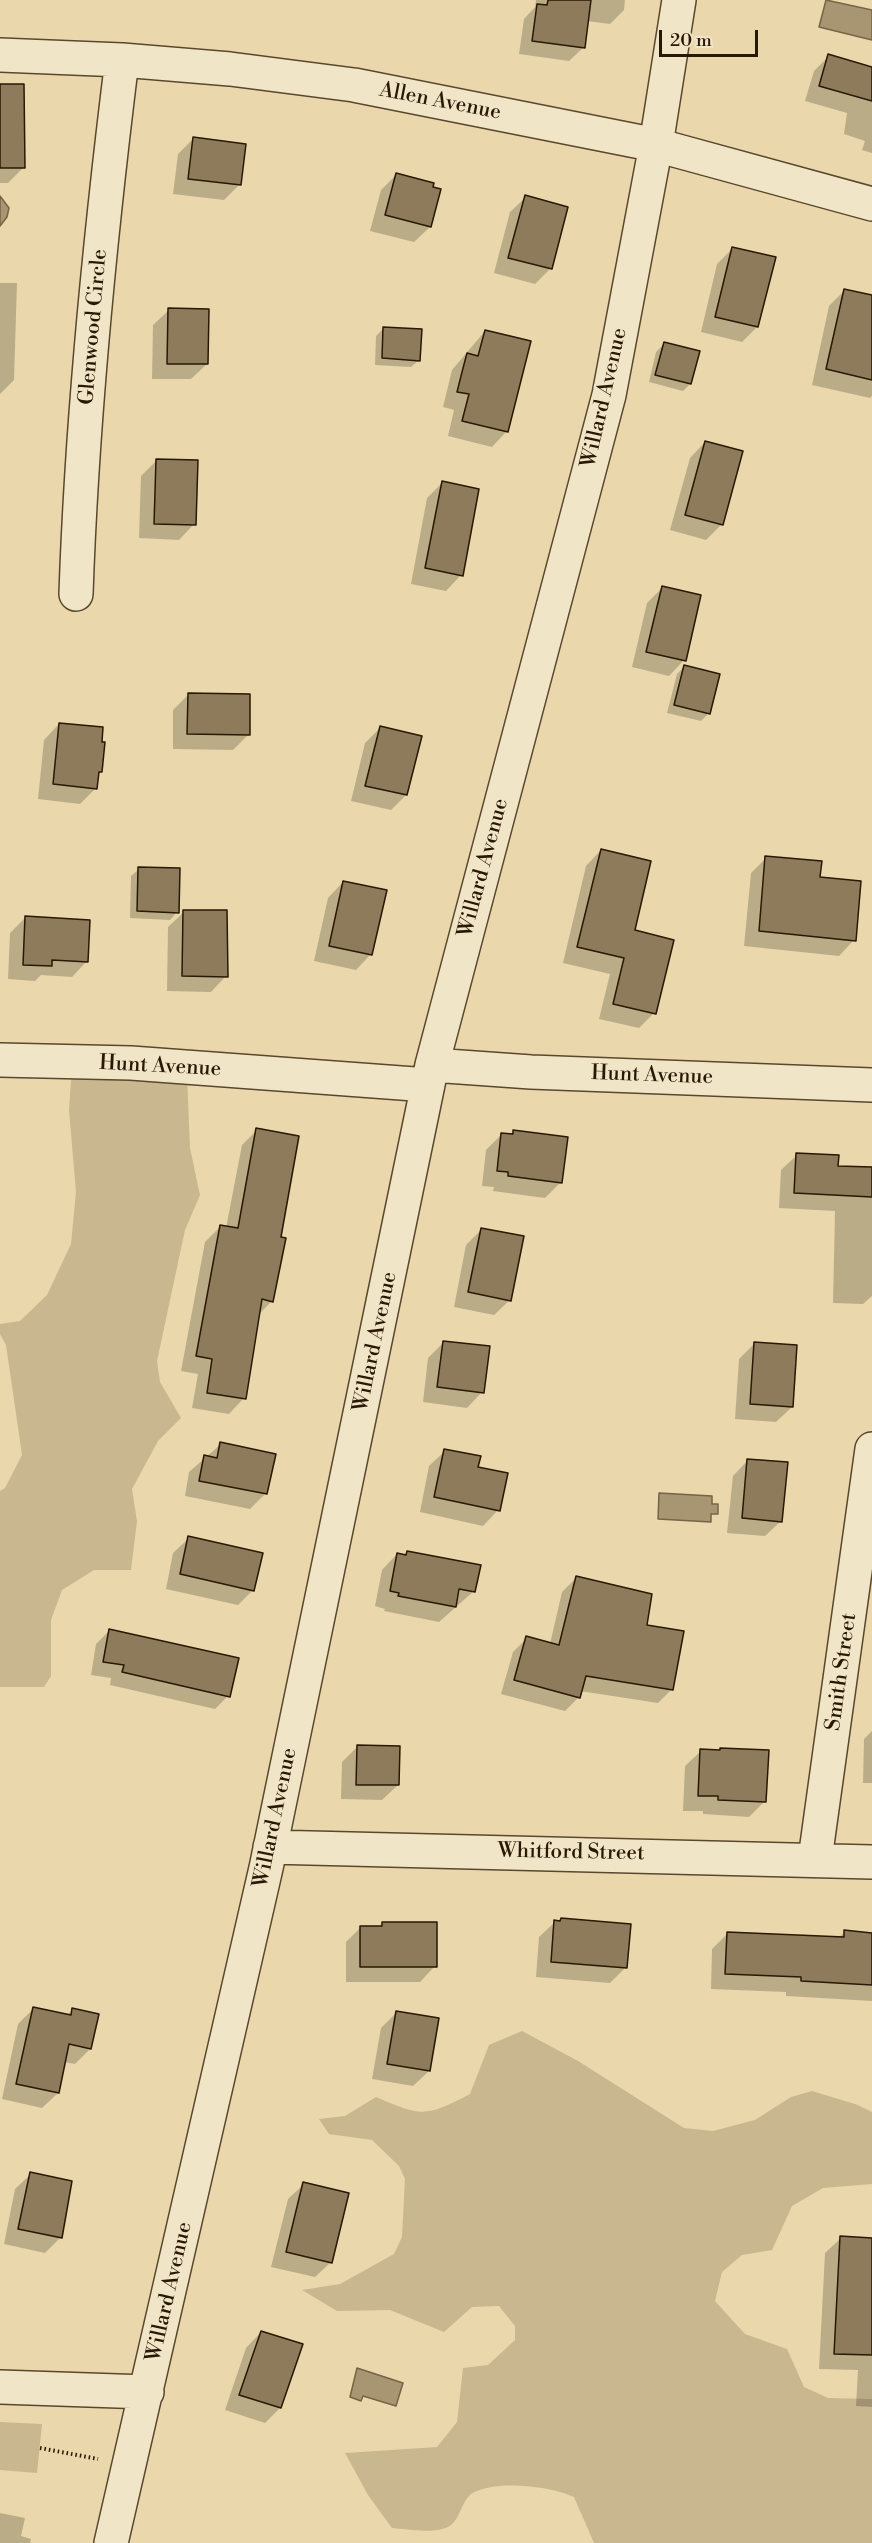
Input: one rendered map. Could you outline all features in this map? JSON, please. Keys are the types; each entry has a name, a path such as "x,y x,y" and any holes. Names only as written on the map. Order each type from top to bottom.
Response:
{"street":[{"name":"Willard Avenue","path":"111,2543 270,1847 430,1075 609,395 656,145 679,0"},
{"name":"Allen Avenue","path":"0,55 122,60 230,69 354,85 656,145 872,204"},
{"name":"Glenwood Circle","path":"76,594 79,494 108,176 122,60"},
{"name":"Hunt Avenue","path":"0,1060 430,1075 531,1072 872,1085"},
{"name":"Smith Street","path":"815,1859 872,1449"},
{"name":"Whitford Street","path":"270,1847 872,1862"},
{"path":"0,2387 147,2392"}],"path":[{"path":"40,2448 129,2465"}],"shaded area":[{"path":"826,0 872,10 872,40 819,27"},
{"path":"0,196 9,208 7,217 0,226"},
{"path":"72,1066 187,1076 190,1148 200,1195 185,1230 157,1361 160,1382 181,1418 158,1441 132,1489 137,1521 131,1570 94,1570 62,1590 51,1620 51,1676 44,1687 0,1687 0,1491 5,1488 22,1455 6,1345 0,1334 0,1324 20,1321 47,1295 71,1244 76,1192 69,1110"},
{"path":"659,1493 712,1496 712,1504 718,1504 718,1514 711,1514 711,1522 658,1519"},
{"path":"522,2031 578,2061 684,2128 713,2131 755,2120 791,2097 812,2091 858,2105 872,2112 872,2184 823,2188 792,2206 772,2250 742,2255 722,2272 715,2301 745,2334 787,2349 804,2387 828,2398 872,2399 872,2543 594,2543 574,2497 537,2487 508,2485 481,2489 471,2494 454,2522 445,2528 431,2531 392,2528 368,2495 345,2453 437,2447 457,2422 463,2368 488,2365 515,2340 515,2326 499,2306 472,2307 444,2332 390,2310 337,2311 302,2290 340,2284 394,2254 402,2237 405,2179 399,2166 372,2140 329,2134 319,2119 345,2116 376,2097 414,2111 424,2112 443,2107 470,2094 489,2045"},
{"path":"357,2368 403,2383 396,2406 363,2396 361,2401 350,2397"},
{"path":"0,2422 42,2424 37,2473 0,2470"}],"building":[{"path":"548,0 591,0 585,48 532,41 537,4 547,5"},
{"path":"828,54 872,67 872,101 819,86"},
{"path":"0,84 24,84 25,168 0,168"},
{"path":"193,137 246,144 241,185 188,179"},
{"path":"396,173 434,183 433,187 441,189 431,227 385,215"},
{"path":"525,195 568,207 552,269 508,258"},
{"path":"732,247 776,257 758,327 715,317"},
{"path":"844,289 872,295 872,380 826,369"},
{"path":"168,308 209,309 208,364 167,364"},
{"path":"383,327 422,329 420,361 382,358"},
{"path":"485,330 531,341 508,432 462,421 469,394 457,392 462,372 467,353 478,356"},
{"path":"664,342 700,351 691,384 655,375"},
{"path":"705,441 743,451 723,525 685,515"},
{"path":"156,459 198,460 196,525 154,524"},
{"path":"442,481 479,489 463,576 425,568"},
{"path":"662,586 701,595 686,661 646,652"},
{"path":"684,665 720,674 710,714 674,705"},
{"path":"188,693 250,694 250,735 187,734"},
{"path":"59,723 103,727 102,742 105,742 102,772 99,772 97,789 53,784"},
{"path":"380,726 422,736 407,795 365,786"},
{"path":"601,849 651,861 635,930 674,940 656,1014 613,1004 624,958 577,947"},
{"path":"765,856 822,861 820,877 861,881 856,941 759,931"},
{"path":"138,867 180,868 179,913 137,911"},
{"path":"343,881 387,890 372,955 329,946"},
{"path":"183,910 227,910 228,977 182,976"},
{"path":"25,916 90,920 88,962 52,960 52,966 23,965"},
{"path":"256,1128 299,1136 281,1237 286,1238 273,1302 262,1299 246,1399 207,1393 212,1359 196,1356 220,1225 238,1228"},
{"path":"513,1130 568,1137 562,1183 508,1176 508,1172 497,1171 501,1133 513,1134"},
{"path":"796,1153 839,1155 838,1166 872,1167 872,1197 794,1193"},
{"path":"481,1228 524,1236 511,1301 468,1292"},
{"path":"443,1341 490,1346 484,1393 437,1387"},
{"path":"754,1342 797,1345 793,1407 750,1404"},
{"path":"220,1442 276,1454 267,1494 199,1481 204,1455 217,1458"},
{"path":"444,1449 481,1456 478,1467 508,1473 500,1511 434,1497"},
{"path":"747,1459 788,1462 782,1522 742,1518"},
{"path":"188,1536 263,1553 254,1591 180,1574"},
{"path":"407,1551 481,1565 475,1592 459,1589 456,1607 398,1596 399,1593 390,1591 397,1553 406,1555"},
{"path":"576,1576 652,1594 647,1625 684,1631 673,1690 586,1676 580,1698 514,1680 526,1636 559,1645"},
{"path":"109,1629 239,1658 230,1697 122,1672 124,1665 103,1662"},
{"path":"357,1745 400,1746 399,1785 356,1785"},
{"path":"720,1748 769,1750 766,1802 718,1800 718,1796 698,1796 700,1749 720,1750"},
{"path":"561,1918 631,1924 627,1968 551,1962 554,1920 560,1921"},
{"path":"382,1922 437,1922 437,1967 360,1967 360,1926 382,1926"},
{"path":"844,1930 872,1933 872,1985 801,1981 801,1977 725,1974 727,1932 844,1937"},
{"path":"33,2007 71,2015 72,2008 99,2014 91,2049 69,2044 59,2093 16,2084"},
{"path":"396,2011 439,2018 430,2071 387,2064"},
{"path":"30,2172 72,2181 62,2238 18,2229"},
{"path":"303,2182 349,2193 332,2263 286,2252"},
{"path":"840,2236 872,2238 872,2355 834,2354"},
{"path":"261,2331 303,2344 281,2408 239,2395"}]}
